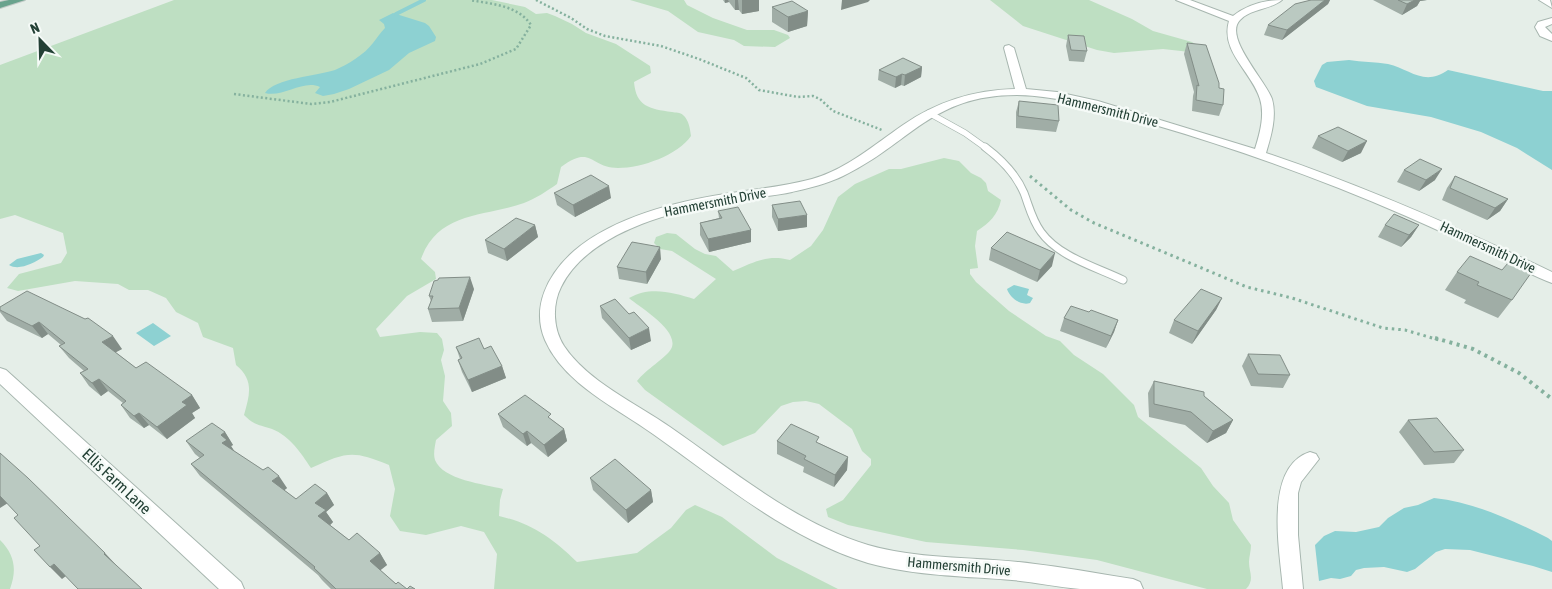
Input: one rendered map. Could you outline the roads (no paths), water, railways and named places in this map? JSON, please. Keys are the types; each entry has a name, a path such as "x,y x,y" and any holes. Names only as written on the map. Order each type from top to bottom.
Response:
{"main road":[{"path":"0,5 20,0"}],"street":[{"path":"1181,0 1234,20"},
{"path":"1260,153 1266,130 1267,102 1262,86 1233,42 1230,32 1234,20 1246,11 1277,0"},
{"path":"1544,0 1552,5"},
{"path":"1552,21 1544,23 1540,27 1542,31 1552,38"},
{"path":"1009,48 1022,92"},
{"name":"Hammersmith Drive","path":"1133,589 1023,572 922,565 867,553 816,532 765,502 599,387 570,363 560,352 553,339 547,310 555,284 576,257 602,240 646,218 677,208 718,199 794,188 836,175 859,162 929,113 946,104 967,98 1022,92 1054,96 1104,107 1260,153 1393,205 1552,278"},
{"name":"Ellis Farm Lane","path":"0,374 234,589"},
{"path":"1293,589 1288,505 1289,491 1296,473 1310,459"}],"lane":[{"path":"929,113 955,126 977,141 1013,175 1028,202 1033,220 1046,238 1079,259 1123,280"}],"water":[{"path":"393,13 425,23 436,37 435,41 409,53 389,70 334,94 323,96 315,93 320,87 313,85 279,93 265,93 278,84 335,70 350,62 370,47 385,28 384,24 379,20"},
{"path":"1349,60 1388,64 1424,77 1439,75 1448,70 1543,91 1552,91 1552,170 1517,148 1481,132 1431,117 1367,106 1316,87 1314,81 1322,65 1327,62"},
{"path":"41,253 44,255 43,257 26,266 13,267 9,265 17,259"},
{"path":"1014,285 1029,289 1027,295 1033,298 1030,303 1020,302 1011,295 1007,289"},
{"path":"153,323 171,336 154,346 136,333"},
{"path":"1434,498 1464,503 1507,518 1548,538 1552,541 1552,572 1470,550 1445,549 1436,552 1415,569 1407,572 1384,567 1364,568 1356,570 1351,576 1319,581 1315,545 1324,536 1335,531 1356,532 1379,527 1388,518 1404,508 1418,505"}],"waterway":[{"path":"396,14 424,0"}]}
